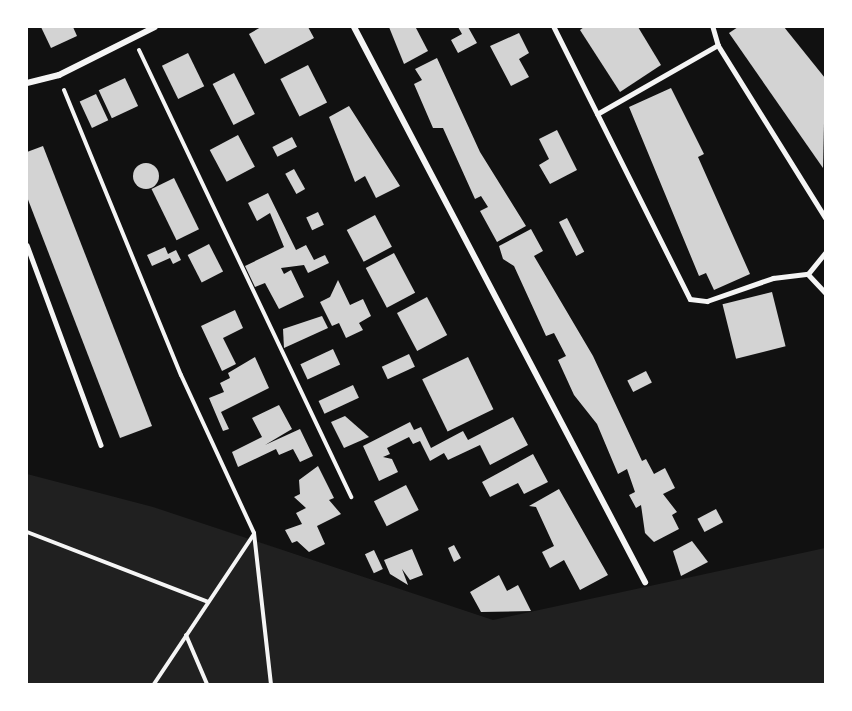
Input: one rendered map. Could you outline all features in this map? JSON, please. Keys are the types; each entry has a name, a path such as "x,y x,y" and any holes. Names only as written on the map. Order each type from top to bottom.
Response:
{"street":[{"path":"27,83 59,75 155,27"},
{"path":"354,27 645,582"}],"lane":[{"path":"554,27 690,299 707,301 773,278 808,274 825,253"},
{"path":"713,27 718,45 825,217"},
{"path":"597,114 718,45"},
{"path":"27,245 101,445"},
{"path":"808,274 825,292"}],"path":[{"path":"133,37 351,497"},
{"path":"59,75 181,375 254,533 271,684"},
{"path":"27,532 208,602"},
{"path":"154,684 254,533"},
{"path":"186,635 207,684"}],"shaded area":[{"path":"27,474 153,507 493,620 825,548 825,684 27,684"}],"building":[{"path":"41,27 73,27 77,36 51,48"},
{"path":"261,27 308,27 314,38 265,64 249,34"},
{"path":"389,27 416,28 428,51 404,64"},
{"path":"458,27 468,27 477,43 458,53 451,40 462,34"},
{"path":"584,27 638,27 661,65 620,92 580,30"},
{"path":"738,27 784,27 825,78 823,168 729,33"},
{"path":"519,33 529,53 519,59 529,77 511,86 490,46"},
{"path":"188,53 204,86 178,99 162,66"},
{"path":"437,58 480,152 526,226 497,242 480,211 488,207 481,196 475,199 443,128 433,128 414,84 422,80 415,69"},
{"path":"308,65 327,102 299,116 280,79"},
{"path":"234,73 255,114 233,125 213,84"},
{"path":"125,78 138,106 112,118 99,90"},
{"path":"671,88 704,154 698,157 750,274 714,290 706,273 699,276 629,107"},
{"path":"96,94 108,120 92,128 80,102"},
{"path":"349,106 400,186 376,198 365,176 355,182 329,117"},
{"path":"557,130 577,170 550,184 539,165 549,159 539,139"},
{"path":"238,135 255,167 227,182 210,150"},
{"path":"292,137 297,147 277,157 272,147"},
{"path":"43,146 152,426 120,438 27,197 27,152"},
{"path":"146,163 155,167 159,176 155,185 146,189 137,185 133,176 137,167"},
{"path":"294,169 305,189 296,194 285,174"},
{"path":"174,178 199,229 177,240 152,189"},
{"path":"268,193 296,250 306,245 314,260 325,255 329,263 308,273 304,265 281,268 284,274 291,270 304,297 279,309 265,283 255,287 245,266 284,247 270,213 257,221 248,203"},
{"path":"318,212 324,225 312,230 306,217"},
{"path":"375,215 392,247 364,262 347,230"},
{"path":"567,218 584,252 576,256 559,222"},
{"path":"531,229 543,251 534,256 593,356 642,461 646,459 654,474 665,468 675,488 663,494 677,512 672,515 679,529 654,542 645,533 641,505 636,508 629,495 635,492 627,469 618,474 597,424 574,395 558,360 566,356 554,333 546,336 514,266 503,259 499,246"},
{"path":"209,244 223,272 202,283 188,255"},
{"path":"165,247 168,254 176,250 181,260 173,264 170,258 152,266 147,255"},
{"path":"394,253 415,293 387,308 366,268"},
{"path":"338,280 350,305 363,299 371,316 359,323 363,330 346,338 339,323 332,326 320,302 330,297"},
{"path":"772,292 786,346 736,359 723,304"},
{"path":"427,297 447,335 417,351 397,313"},
{"path":"235,310 243,328 223,338 236,364 222,371 201,326"},
{"path":"322,316 328,328 284,348 283,329"},
{"path":"333,349 340,364 308,380 300,364"},
{"path":"409,354 415,367 388,379 382,367"},
{"path":"255,357 269,388 221,412 229,429 223,431 209,398 224,392 220,383 230,378 228,373"},
{"path":"468,357 493,409 448,431 422,379"},
{"path":"646,371 652,383 633,392 627,381"},
{"path":"353,385 359,398 324,414 319,401"},
{"path":"279,405 292,429 265,445 300,429 313,456 300,462 293,449 279,455 276,449 238,467 232,452 262,437 252,418"},
{"path":"345,416 369,437 344,448 331,422"},
{"path":"513,417 528,445 490,465 480,445 448,460 444,453 430,461 420,441 413,444 409,437 387,448 390,454 383,457 392,459 398,472 379,481 363,446 410,422 414,430 421,427 431,448 463,431 468,440"},
{"path":"533,454 548,482 524,494 518,483 490,497 482,482"},
{"path":"318,466 334,498 329,500 341,514 317,526 325,544 309,552 297,541 292,543 285,530 302,524 296,513 306,508 294,497 300,494 299,480"},
{"path":"406,485 419,510 387,526 374,501"},
{"path":"559,489 608,575 580,590 564,560 550,568 542,552 554,546 536,507 529,506"},
{"path":"716,509 723,522 705,532 697,519"},
{"path":"692,541 708,562 681,576 673,551"},
{"path":"454,545 461,558 454,562 448,548"},
{"path":"412,549 423,575 410,580 402,569 408,585 390,574 384,560"},
{"path":"374,550 383,569 374,573 365,554"},
{"path":"499,575 507,591 518,585 531,611 481,612 470,592"}]}
